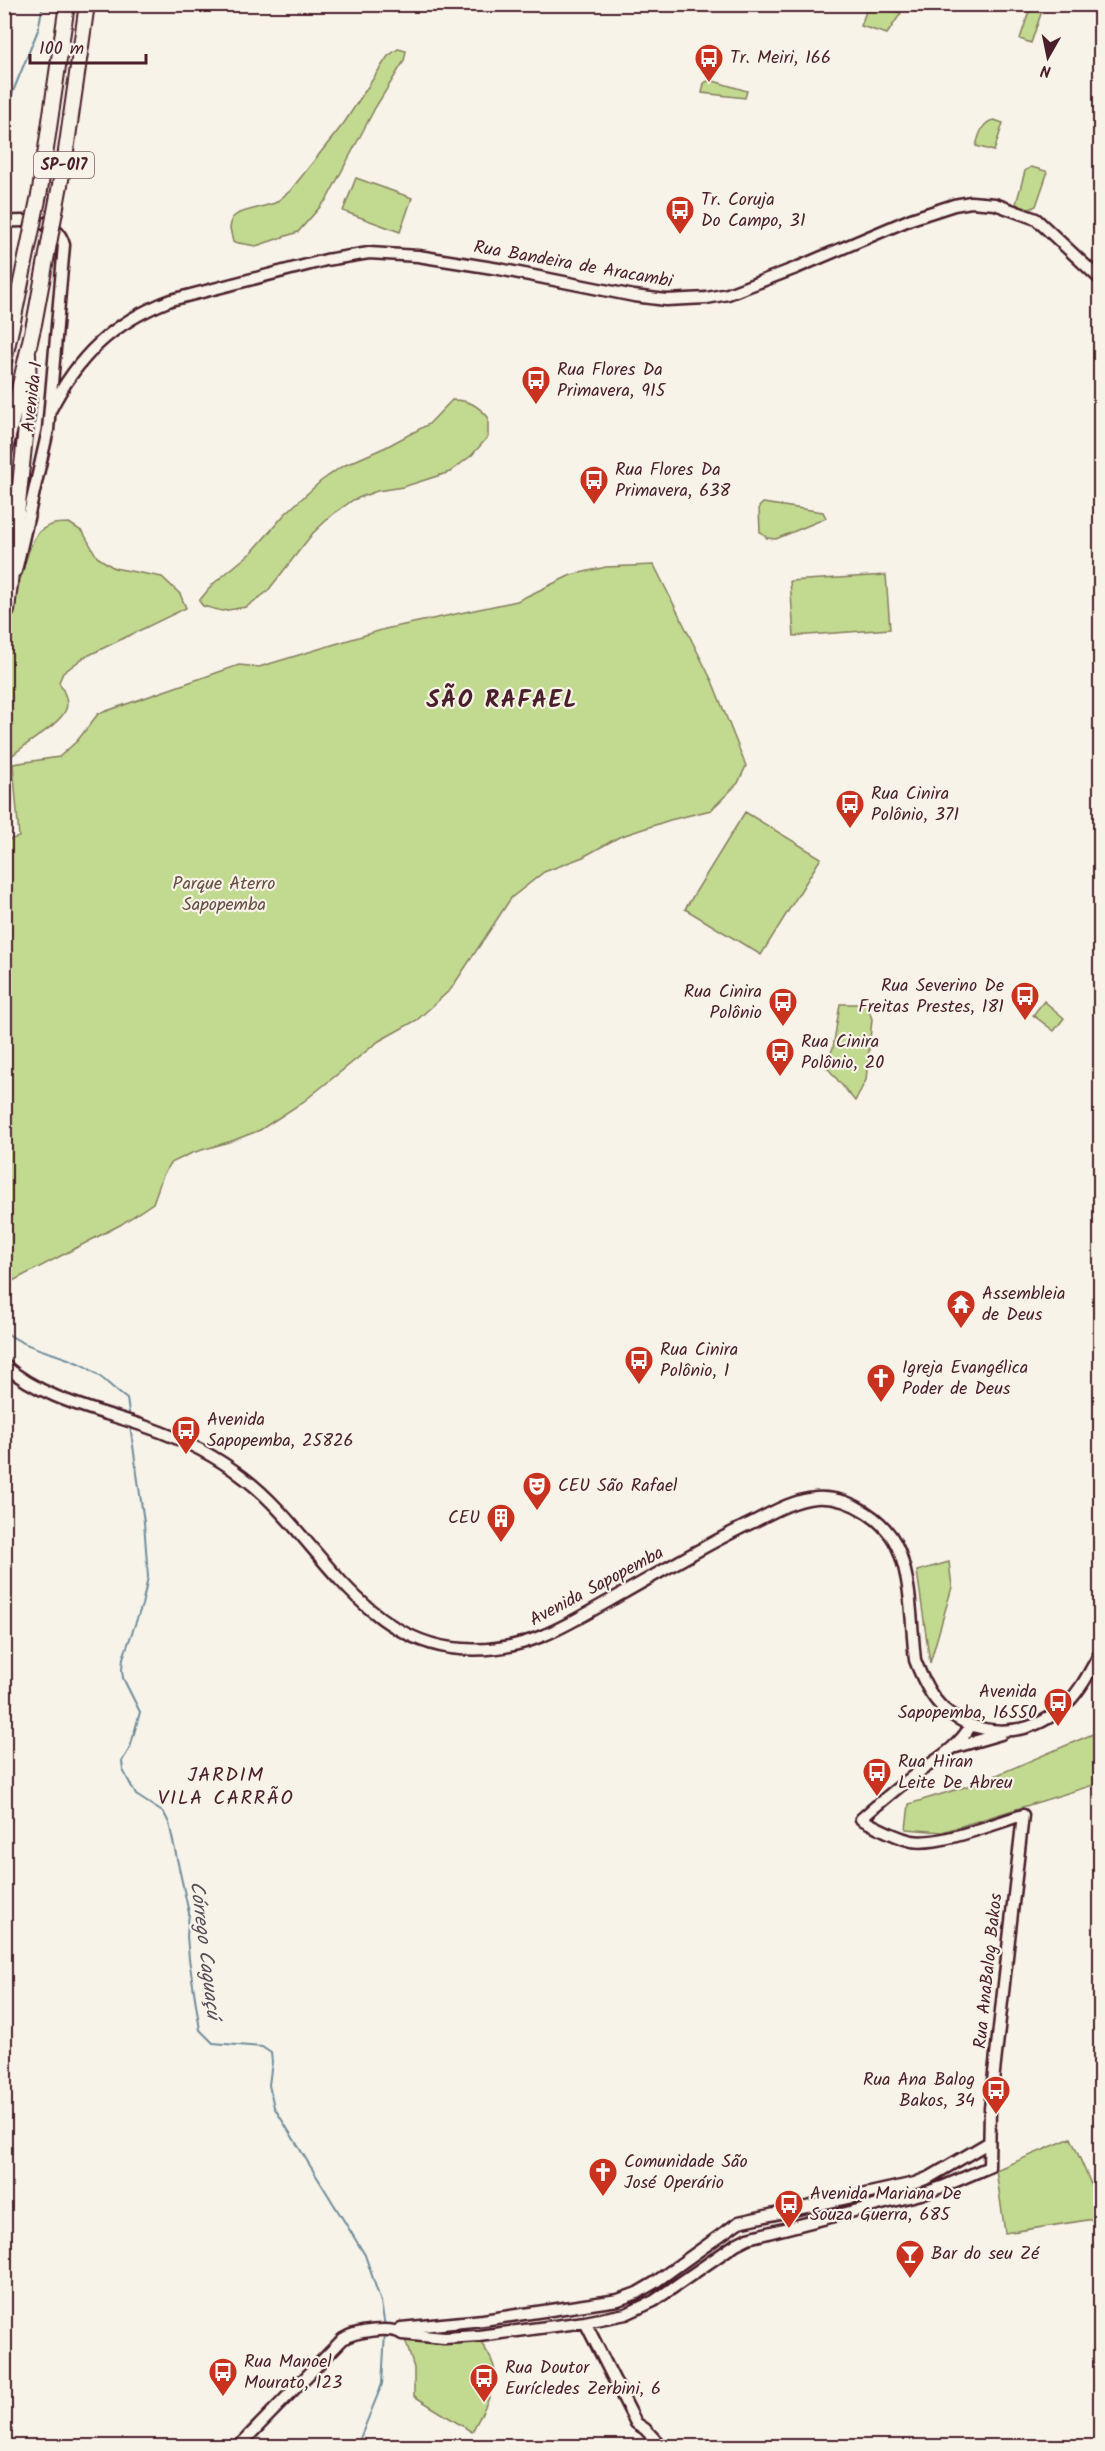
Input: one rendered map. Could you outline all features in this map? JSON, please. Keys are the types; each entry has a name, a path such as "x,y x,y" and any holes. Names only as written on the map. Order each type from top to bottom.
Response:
{"highway":[{"name":"SP-017","path":"5,354 14,321 40,190 67,4"},
{"name":"SP-017","path":"4,454 28,353 63,169 87,4"},
{"path":"6,616 28,398 28,353"}],"main road":[{"name":"Rua Bandeira de Aracambi","path":"50,411 72,372 87,354 134,317 153,307 171,300 326,260 369,253 418,256 499,269 634,296 688,300 728,294 806,264 911,219 954,205 981,202 1024,213 1036,219 1101,279"},
{"name":"Avenida 1","path":"4,222 22,221 52,225 62,237 64,244 50,411 6,616"},
{"path":"54,369 62,374 72,372"},
{"name":"Avenida Sapopemba","path":"4,1365 41,1390 196,1447 245,1478 273,1503 366,1605 403,1632 422,1641 475,1649 506,1647 546,1634 731,1533 792,1505 819,1498 857,1507 876,1519 893,1538 899,1550 908,1588 915,1660 920,1673 942,1707 971,1725 1010,1732 1035,1726 1062,1709 1075,1695 1101,1653"},
{"path":"952,1748 971,1725"},
{"path":"952,1748 1010,1732"},
{"name":"Rua AnaBalog Bakos","path":"585,2322 641,2309 738,2242 748,2238 921,2194 989,2167 988,2143 1023,1815 941,1839 921,1842 902,1838 861,1819 952,1748"},
{"path":"398,2331 444,2338 637,2294 739,2222 915,2183 930,2177 988,2143"},
{"path":"239,2446 343,2339 366,2331 485,2328 585,2322 640,2426 661,2446"}],"green space":[{"path":"868,5 886,5 885,8 901,13 887,34 861,26"},
{"path":"1031,5 1044,5 1031,43 1020,39"},
{"path":"398,49 406,51 404,61 375,108 327,199 298,232 256,246 233,242 230,228 232,218 239,213 275,203 290,191 344,123 388,56"},
{"path":"710,80 747,91 745,98 702,93 704,83"},
{"path":"994,120 1003,123 994,151 976,146 984,126"},
{"path":"1031,167 1046,171 1047,174 1036,206 1028,210 1016,204 1025,171"},
{"path":"356,178 412,198 400,232 343,211"},
{"path":"452,400 472,404 488,417 488,437 472,455 450,472 403,487 377,491 353,500 313,533 267,592 246,607 222,611 203,606 199,601 213,584 252,552 285,514 321,481 341,467 429,424"},
{"path":"763,503 823,512 826,518 776,539 767,538 760,532 759,507"},
{"path":"69,523 83,532 97,557 114,568 162,577 180,594 186,608 83,658 63,673 59,682 67,706 62,716 5,762 4,660 22,572 39,532 53,524"},
{"name":"Parque Aterro Sapopemba","path":"654,565 712,681 746,766 738,783 711,810 670,820 619,837 583,857 544,872 511,898 451,989 417,1020 379,1041 303,1102 260,1130 192,1153 171,1163 163,1175 153,1203 120,1225 5,1285 4,841 19,837 13,764 59,757 77,741 98,714 239,665 259,667 385,629 517,601 571,575 606,567"},
{"path":"886,575 890,629 794,636 790,581"},
{"path":"745,812 821,858 761,955 685,909"},
{"path":"1044,1001 1064,1018 1054,1031 1033,1015"},
{"path":"840,1004 867,1004 872,1019 866,1080 855,1101 825,1065 833,1048"},
{"path":"949,1562 952,1587 930,1663 917,1571"},
{"path":"1100,1731 1100,1783 942,1832 906,1829 909,1804 978,1783"},
{"path":"1071,2138 1100,2205 1100,2218 1005,2233 996,2170"},
{"path":"404,2336 450,2343 478,2339 484,2347 493,2365 495,2380 472,2432 414,2396 414,2368"}],"waterway":[{"path":"4,119 38,30 43,4"},
{"name":"Córrego Caguaçú","path":"4,1331 24,1343 76,1362 91,1370 127,1399 130,1419"},
{"name":"Córrego Caguaçú","path":"130,1425 144,1522 148,1577 142,1605 123,1658 123,1678 140,1712 130,1748 122,1761 123,1770 136,1795 164,1813 169,1823 189,1913 187,1936 189,1959 200,2030 213,2043 262,2047 271,2053 269,2085 274,2107 365,2255 381,2302 385,2327"},
{"name":"Córrego Caguaçú","path":"357,2446 382,2384 385,2333"}],"place":[{"name":"Tr. Meiri, 166","path":"709,84"},
{"name":"Tr. Coruja Do Campo, 31","path":"680,236"},
{"name":"Rua Flores Da Primavera, 915","path":"536,406"},
{"name":"Rua Flores Da Primavera, 638","path":"594,506"},
{"name":"Rua Cinira Polônio, 371","path":"850,830"},
{"name":"Rua Severino De Freitas Prestes, 181","path":"1025,1022"},
{"name":"Rua Cinira Polônio","path":"783,1028"},
{"name":"Rua Cinira Polônio, 20","path":"780,1078"},
{"name":"Assembleia de Deus","path":"961,1330"},
{"name":"Rua Cinira Polônio, 1","path":"639,1386"},
{"name":"Igreja Evangélica Poder de Deus","path":"881,1404"},
{"name":"Avenida Sapopemba, 25826","path":"186,1456"},
{"name":"CEU São Rafael","path":"537,1512"},
{"name":"CEU","path":"501,1544"},
{"name":"Avenida Sapopemba, 16550","path":"1058,1728"},
{"name":"Rua Hiran Leite De Abreu","path":"877,1798"},
{"name":"Rua Ana Balog Bakos, 34","path":"996,2116"},
{"name":"Comunidade São José Operário","path":"603,2198"},
{"name":"Avenida Mariana De Souza Guerra, 685","path":"789,2230"},
{"name":"Bar do seu Zé","path":"910,2280"},
{"name":"Rua Manoel Mourato, 123","path":"223,2398"},
{"name":"Rua Doutor Eurícledes Zerbini, 6","path":"484,2404"}],"district":[{"name":"SÃO RAFAEL","path":"502,700"},
{"name":"JARDIM VILA CARRÃO","path":"226,1788"}]}
